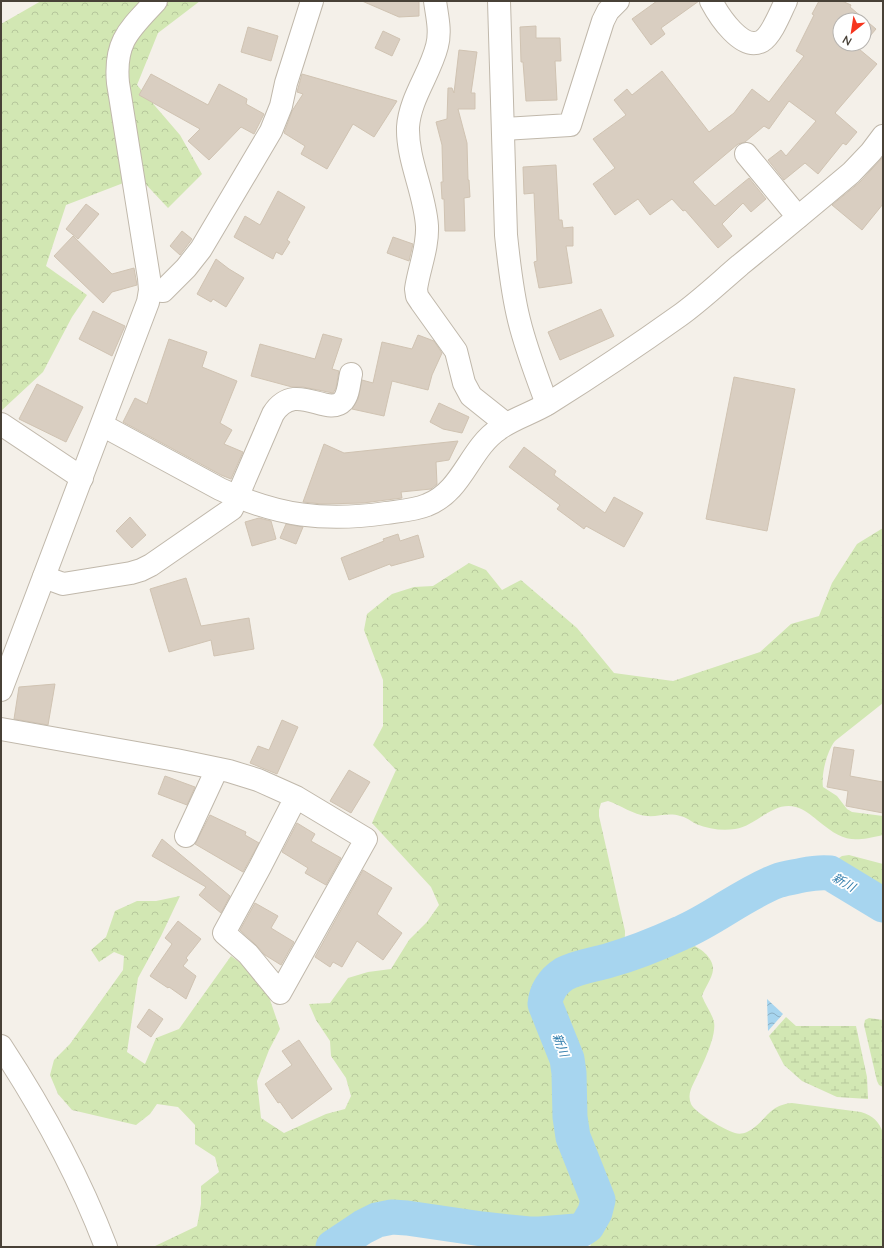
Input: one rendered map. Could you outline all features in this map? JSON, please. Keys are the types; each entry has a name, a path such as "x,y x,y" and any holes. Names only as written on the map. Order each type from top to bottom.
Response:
{"street":[{"path":"1,690 145,314 148,302 150,290 149,278 116,67 119,51 125,37 134,24 156,1"},
{"path":"435,1 439,25 437,46 415,101 408,126 408,139 427,226 426,244 416,289 417,296 456,352 467,390 476,401 506,424"},
{"path":"498,1 506,235 513,292 519,320 527,348 547,404"},
{"path":"503,129 570,125 603,21 608,11 618,1"},
{"path":"710,1 717,13 735,34 743,41 753,43 762,40 769,33 786,1"},
{"path":"150,290 163,291 194,259 271,131 281,106 286,83 309,4"},
{"path":"102,425 237,497 272,510 327,518 364,516 426,506 440,499 451,489 486,440 497,429 547,404 680,315 856,168 883,136"},
{"path":"746,154 798,217"},
{"path":"44,577 63,584 130,573 151,565 232,509 273,414 279,405 289,400 300,399 327,405 335,405 343,401 347,393 351,374"},
{"path":"1,424 82,478"},
{"path":"1,730 176,760 258,780 296,797 366,839 280,993 248,954 224,933 296,797"},
{"path":"186,836 217,769"},
{"path":"1,1046 38,1103 60,1144 84,1192 106,1247"}],"green space":[{"path":"41,1 200,1 158,33 137,85 180,135 202,174 168,208 139,177 66,205 46,266 87,295 72,317 43,372 1,411 1,24"},
{"path":"883,528 883,703 832,745 824,769 823,787 837,796 847,809 852,812 883,816 883,835 862,839 847,838 834,832 807,812 796,807 779,807 743,827 725,830 701,826 684,817 676,815 642,815 608,801 601,803 599,816 625,931 624,942 618,950 572,963 556,971 543,985 538,1001 541,1018 560,1059 562,1067 563,1121 566,1139 590,1201 582,1221 574,1224 550,1227 529,1227 494,1224 392,1210 375,1213 360,1220 320,1247 153,1247 197,1226 201,1204 201,1186 219,1172 215,1157 195,1144 195,1125 178,1107 157,1104 150,1114 136,1125 72,1110 58,1094 50,1075 54,1060 70,1044 123,970 124,956 114,952 99,962 91,950 106,937 115,911 137,901 156,901 180,896 161,936 138,978 127,1052 145,1064 156,1038 179,1029 231,956 254,973 269,997 280,1029 269,1050 257,1081 261,1118 284,1133 326,1114 345,1109 351,1096 346,1078 331,1056 330,1041 316,1020 309,1004 330,1003 348,978 368,972 391,969 409,940 427,922 439,905 431,887 372,823 396,770 373,745 383,726 383,680 364,630 367,614 392,594 414,587 433,586 469,563 486,570 502,590 521,580 577,628 614,673 673,681 760,652 791,624 819,616 832,583 857,544"},
{"path":"849,855 883,864 883,896 839,868 837,863 839,858"},
{"path":"674,944 689,944 702,950 709,957 713,966 711,977 702,996 714,1022 713,1037 690,1091 691,1104 698,1112 711,1121 738,1134 745,1133 753,1128 777,1107 784,1104 792,1103 861,1112 872,1117 880,1125 883,1133 883,1247 590,1247 604,1207 605,1199 583,1145 578,1126 574,1058 552,1003 555,995 561,987 572,978 619,965"},
{"path":"786,1017 796,1026 856,1026 867,1077 868,1099 837,1097 802,1081 784,1065 769,1036"},
{"path":"869,1018 883,1020 883,1087 879,1085 877,1081 864,1025 865,1020"}],"water":[{"path":"767,999 783,1014 768,1031"}],"building":[{"path":"362,1 419,1 419,16 399,17"},
{"path":"657,1 699,1 661,28 665,34 651,45 632,19"},
{"path":"819,1 842,1 851,5 850,7 856,12 832,12 832,52 863,52 877,64 835,113 857,132 846,145 843,143 818,174 805,163 784,180 768,160 781,150 786,156 816,121 789,101 769,129 764,126 745,142 738,144 693,182 715,206 749,178 766,199 751,212 743,203 722,224 732,236 718,248 685,210 683,211 672,199 650,215 638,199 615,215 593,184 615,168 593,139 626,115 614,100 627,89 632,95 662,71 709,132 734,113 752,89 769,102 804,56 796,51 814,15 812,14"},
{"path":"536,26 536,38 560,38 561,61 555,61 557,100 526,101 523,62 521,62 520,27"},
{"path":"872,26 876,29 872,34"},
{"path":"248,27 278,36 271,61 241,52"},
{"path":"383,31 400,39 392,56 375,48"},
{"path":"459,50 477,52 471,93 475,93 475,109 458,109 467,143 470,197 464,198 465,231 445,231 444,199 442,199 441,182 443,182 442,145 436,122 447,119 448,88 452,88 454,93"},
{"path":"151,74 208,105 219,84 247,99 246,104 264,114 254,134 241,127 209,160 188,141 200,129 139,95"},
{"path":"302,74 397,101 374,137 353,124 327,169 301,154 305,146 284,133 292,111 303,94 297,92"},
{"path":"883,157 883,204 862,230 832,205 860,182"},
{"path":"556,165 559,220 562,220 563,228 573,227 573,246 566,246 572,283 539,288 534,262 537,261 534,193 524,194 523,167"},
{"path":"278,191 305,207 287,240 290,242 282,255 276,252 273,259 234,237 245,216 260,225"},
{"path":"86,204 99,214 78,239 66,229"},
{"path":"182,231 192,239 180,255 170,246"},
{"path":"73,236 112,274 134,268 137,285 112,292 103,303 54,256"},
{"path":"393,237 413,244 409,261 387,253"},
{"path":"216,259 244,278 226,307 213,299 211,302 197,294"},
{"path":"601,309 614,336 560,360 548,332"},
{"path":"93,311 125,326 112,356 79,339"},
{"path":"323,334 342,339 332,369 339,371 336,388 333,393 303,387 292,387 251,376 260,344 315,359"},
{"path":"418,335 434,341 442,353 432,375 428,390 392,381 384,416 352,409 358,399 362,380 373,383 382,342 412,349"},
{"path":"169,339 207,352 202,367 237,381 220,423 232,430 224,444 243,452 231,479 123,422 135,398 147,404"},
{"path":"734,377 795,389 767,531 706,519"},
{"path":"37,384 83,407 66,442 19,419"},
{"path":"439,403 469,417 462,433 443,429 430,422"},
{"path":"458,441 449,460 436,462 437,484 431,489 401,492 402,498 363,503 322,504 303,502 324,444 344,453"},
{"path":"524,447 556,471 554,475 605,513 614,497 643,513 624,547 586,526 584,529 557,509 560,505 509,467"},
{"path":"130,517 146,535 132,548 116,531"},
{"path":"259,518 271,521 276,539 252,546 245,522"},
{"path":"286,524 303,527 296,544 280,538"},
{"path":"398,534 400,541 418,535 424,557 391,566 390,564 349,580 341,558 384,541 383,539"},
{"path":"186,578 201,626 249,618 254,649 214,656 211,640 169,652 150,589"},
{"path":"55,684 48,725 14,719 19,687"},
{"path":"282,720 298,727 277,774 250,763 258,746 269,750"},
{"path":"834,747 854,750 850,776 883,782 883,813 846,806 848,791 827,787"},
{"path":"349,770 370,782 351,813 330,801"},
{"path":"165,776 195,787 187,805 158,794"},
{"path":"210,815 246,832 245,835 259,843 243,872 195,844"},
{"path":"297,823 315,834 311,841 341,858 326,885 305,873 308,868 282,852"},
{"path":"162,839 230,896 221,913 199,895 206,887 152,856"},
{"path":"363,870 392,888 377,914 402,933 383,960 357,941 342,967 333,962 330,967 315,957"},
{"path":"255,903 278,916 271,928 294,942 281,965 265,955 240,930"},
{"path":"178,921 201,939 186,958 188,960 183,966 196,976 186,999 150,976 172,944 165,938"},
{"path":"149,1009 163,1019 151,1037 137,1027"},
{"path":"299,1040 332,1089 292,1119 280,1102 278,1103 265,1084 292,1065 282,1051"}],"waterway":[{"name":"新川","path":"333,1247 363,1227 377,1220 392,1217 529,1234 581,1230 587,1226 595,1212 598,1200 573,1137 570,1117 569,1073 567,1059 545,1004 553,983 564,974 574,970 626,955 672,937 705,921 764,886 786,878 814,873 830,873 883,905"}]}
